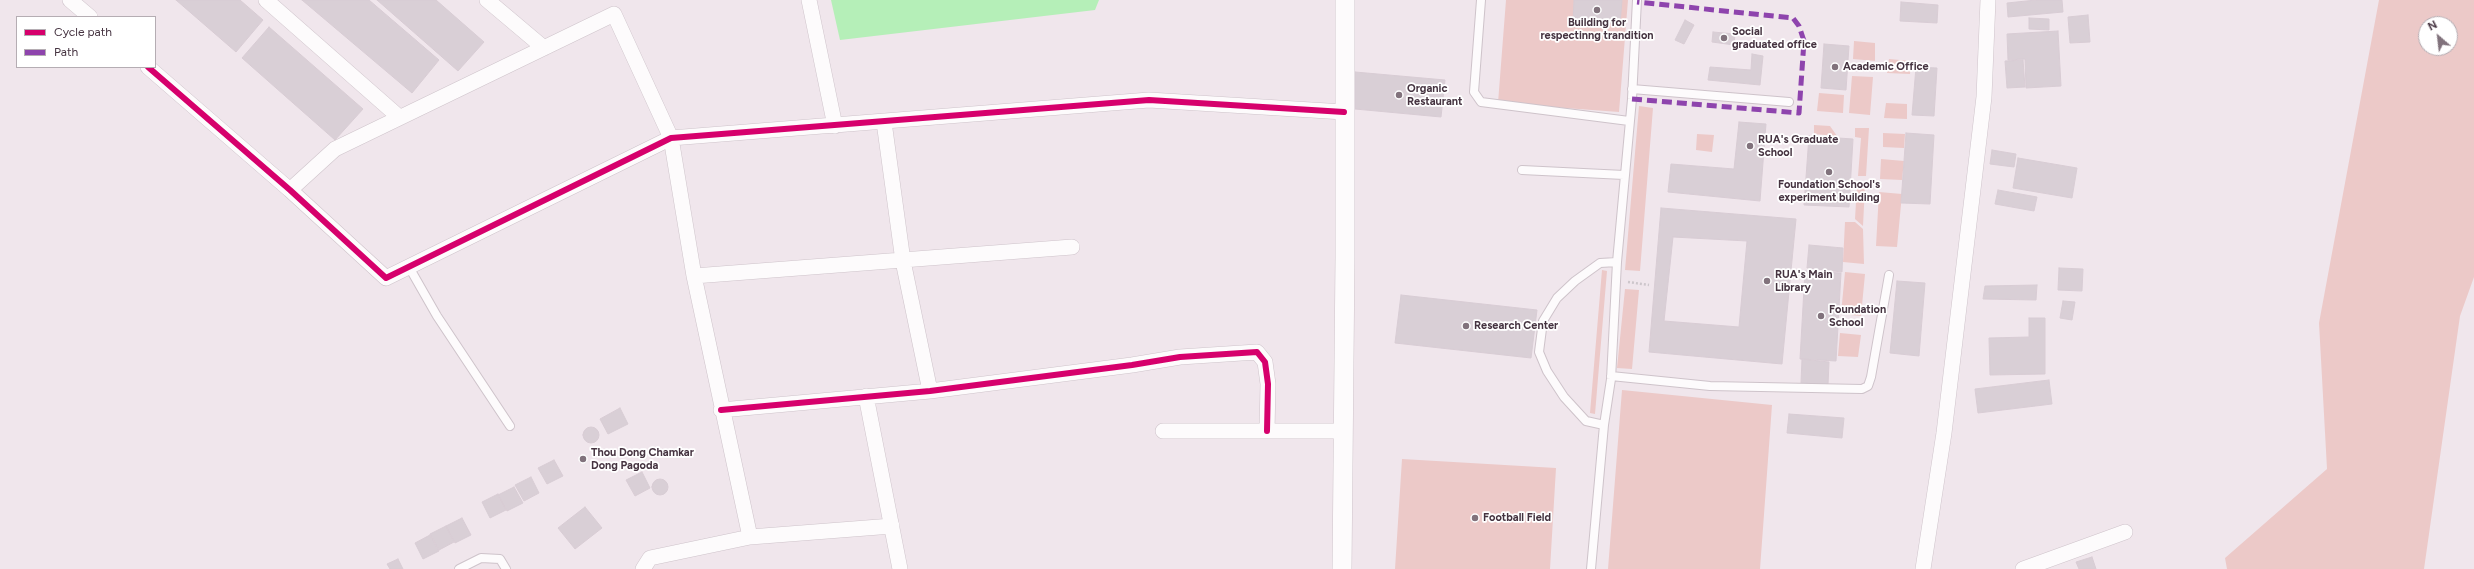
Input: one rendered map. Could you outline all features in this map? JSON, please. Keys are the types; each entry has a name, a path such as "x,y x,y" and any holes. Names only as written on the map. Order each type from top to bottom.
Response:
{"street":[{"path":"70,0 89,16"},
{"path":"487,0 544,48"},
{"path":"809,0 835,126"},
{"path":"1342,569 1345,0"},
{"path":"1923,569 1944,433 1984,96 1988,0"},
{"path":"268,1 399,117"},
{"path":"290,190 335,149 614,14 671,138 694,276 721,410 750,537"},
{"path":"149,68 290,190 386,278 671,138 1149,100 1344,112"},
{"path":"884,122 903,261 930,391"},
{"path":"694,276 1072,247"},
{"path":"721,410 930,391 1132,365 1180,357 1257,352 1265,362 1268,384 1267,431"},
{"path":"866,396 900,569"},
{"path":"1163,431 1343,431"},
{"path":"643,569 650,558 750,537 892,526"},
{"path":"2023,569 2125,532"}],"lane":[{"path":"1481,0 1474,92 1481,102 1629,121"},
{"path":"1591,569 1604,425 1611,376 1617,262 1638,0"},
{"path":"1632,89 1789,102"},
{"path":"1522,170 1624,175"},
{"path":"1604,425 1586,421 1564,397 1547,371 1539,352 1543,321 1557,298 1575,281 1600,263 1617,262"},
{"path":"409,267 438,316 510,426"},
{"path":"1611,376 1710,386 1862,389 1868,386 1871,377 1889,275"},
{"path":"459,569 481,558 500,559 506,569"}],"path":[{"path":"1621,282 1650,284"}],"shaded area":[{"path":"831,0 1099,0 1095,10 840,40"},
{"path":"1506,0 1628,0 1619,112 1498,103"},
{"path":"2379,0 2474,0 2474,277 2460,316 2424,569 2227,569 2225,558 2327,469 2319,323"},
{"path":"1854,41 1875,43 1875,61 1853,59"},
{"path":"1889,59 1911,61 1910,74 1887,73"},
{"path":"1852,76 1873,77 1870,115 1849,113"},
{"path":"1819,93 1844,95 1843,113 1817,111"},
{"path":"1886,103 1907,104 1907,119 1884,118"},
{"path":"1639,106 1653,108 1640,271 1625,270"},
{"path":"1814,125 1830,126 1837,136 1814,134"},
{"path":"1855,128 1869,128 1866,176 1858,176 1861,138 1855,137"},
{"path":"1883,133 1905,134 1904,148 1883,147"},
{"path":"1697,134 1714,135 1712,152 1696,150"},
{"path":"1881,159 1904,161 1902,180 1880,179"},
{"path":"1857,185 1865,186 1863,226 1855,219"},
{"path":"1879,192 1902,194 1897,247 1876,246"},
{"path":"1845,222 1855,222 1863,229 1864,264 1843,262"},
{"path":"1602,270 1607,271 1595,414 1590,413"},
{"path":"1845,272 1865,274 1861,316 1841,314"},
{"path":"1625,289 1639,290 1632,369 1617,368"},
{"path":"1840,333 1861,335 1858,357 1838,356"},
{"path":"1622,390 1772,405 1760,569 1608,569"},
{"name":"Football Field","path":"1402,459 1556,468 1550,569 1395,569"}],"building":[{"path":"176,0 240,0 263,20 236,52"},
{"path":"302,0 369,0 439,60 412,93"},
{"path":"377,0 436,0 484,42 458,71"},
{"name":"Building for respectinng trandition","path":"1574,0 1622,0 1620,24 1573,21"},
{"path":"2036,0 2062,0 2063,12 2008,17 2007,3"},
{"path":"1901,2 1938,5 1937,23 1900,21"},
{"path":"2088,15 2090,42 2070,43 2068,17"},
{"path":"2029,18 2049,19 2049,30 2029,29"},
{"path":"1685,20 1694,25 1684,44 1675,40"},
{"path":"269,27 363,109 335,140 242,58"},
{"path":"2058,31 2061,86 2026,88 2025,59 2008,60 2007,34"},
{"name":"Social graduated office","path":"1713,32 1735,34 1734,45 1712,42"},
{"name":"Academic Office","path":"1824,44 1849,46 1846,90 1821,88"},
{"path":"1752,54 1763,56 1760,85 1708,80 1710,67 1751,70"},
{"path":"2023,60 2025,87 2007,88 2005,61"},
{"path":"1916,67 1937,68 1934,116 1912,115"},
{"name":"Organic Restaurant","path":"1355,72 1445,80 1441,117 1355,109"},
{"name":"RUA's Graduate School","path":"1739,122 1766,124 1760,201 1668,192 1671,164 1734,169"},
{"path":"1906,133 1934,135 1930,204 1901,203"},
{"name":"Foundation School's experiment building","path":"1809,136 1853,139 1849,207 1804,205"},
{"path":"1992,150 2016,154 2014,167 1990,164"},
{"path":"2018,158 2077,168 2072,198 2013,188"},
{"path":"1998,190 2037,197 2034,211 1995,204"},
{"name":"RUA's Main Library","path":"1661,208 1796,219 1782,364 1649,352","holes":["1673,237 1747,241 1739,327 1664,321"]},
{"path":"1809,245 1843,248 1842,272 1807,268"},
{"path":"2059,268 2083,269 2082,291 2058,290"},
{"name":"Foundation School","path":"1805,271 1841,273 1836,361 1800,359"},
{"path":"1897,281 1925,283 1919,356 1890,353"},
{"path":"2037,285 2036,300 1983,299 1985,286"},
{"name":"Research Center","path":"1401,295 1537,310 1531,358 1395,343"},
{"path":"2063,301 2075,302 2072,320 2060,318"},
{"path":"2029,318 2045,318 2045,374 1990,375 1989,338 2029,337"},
{"name":"Foundation School","path":"1802,359 1829,362 1828,385 1801,383"},
{"path":"2049,380 2052,404 1978,413 1975,389"},
{"path":"620,408 628,424 608,434 600,419"},
{"path":"1789,414 1844,418 1842,438 1787,433"},
{"path":"591,427 597,429 599,435 597,441 591,443 585,441 583,435 585,429"},
{"path":"554,460 563,476 547,484 538,468"},
{"path":"642,472 650,488 635,496 626,480"},
{"path":"531,477 539,493 524,501 515,485"},
{"path":"660,479 666,481 668,487 666,493 660,495 654,493 652,487 654,481"},
{"path":"514,487 523,503 507,511 498,495"},
{"path":"498,494 506,510 490,518 482,502"},
{"path":"585,507 602,528 575,549 558,528"},
{"path":"462,518 471,535 455,543 446,526"},
{"path":"446,526 454,542 439,550 430,534"},
{"path":"430,535 439,551 423,559 415,543"},
{"path":"2092,557 2096,569 2079,569 2076,562"},
{"path":"398,559 403,569 390,569 387,564"}],"marked path":[{"path":"1632,99 1799,113 1804,41 1799,26 1793,18 1637,2"}],"cycle path":[{"path":"149,68 290,190 386,278 671,138 1149,100 1344,112"},
{"path":"721,410 930,391 1132,365 1180,357 1257,352 1265,362 1268,384 1267,431"}],"place":[{"name":"Building for respectinng trandition","path":"1597,10"},
{"name":"Social graduated office","path":"1724,38"},
{"name":"Academic Office","path":"1835,67"},
{"name":"Organic Restaurant","path":"1399,95"},
{"name":"RUA's Graduate School","path":"1750,146"},
{"name":"Foundation School's experiment building","path":"1829,172"},
{"name":"RUA's Main Library","path":"1767,281"},
{"name":"Foundation School","path":"1821,316"},
{"name":"Research Center","path":"1466,326"},
{"name":"Thou Dong Chamkar Dong Pagoda","path":"583,459"},
{"name":"Football Field","path":"1475,518"}]}
